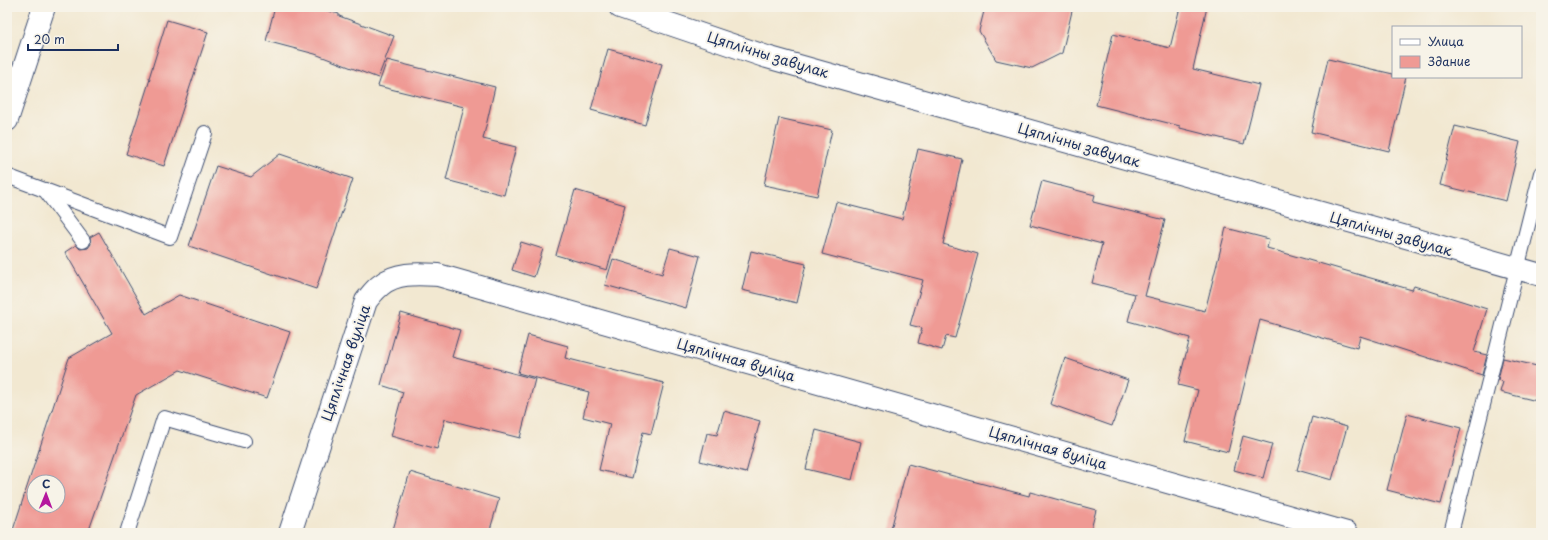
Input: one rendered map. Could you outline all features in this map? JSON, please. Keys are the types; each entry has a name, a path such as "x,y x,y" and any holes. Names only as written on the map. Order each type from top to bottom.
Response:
{"street":[{"path":"7,120 44,7"},
{"name":"Цяплічны завулак","path":"620,7 767,57 1541,276"},
{"name":"Цяплічная вуліца","path":"290,533 366,300 381,284 399,276 415,273 438,275 1347,533"}],"lane":[{"path":"7,176 45,189 170,238 205,133"},
{"path":"1451,533 1518,270 1541,173"},
{"path":"45,189 83,241"},
{"path":"127,533 164,418 244,441"}],"building":[{"path":"275,7 315,7 339,14 339,16 394,36 378,78 315,54 266,41"},
{"path":"985,7 1073,7 1062,53 1032,68 996,60 979,31"},
{"path":"1180,7 1207,7 1193,69 1259,85 1244,144 1096,105 1113,34 1170,48"},
{"path":"167,20 208,32 164,166 126,154"},
{"path":"608,49 662,64 645,125 591,110"},
{"path":"1328,59 1392,74 1392,78 1406,78 1389,151 1311,132"},
{"path":"387,60 495,87 483,139 516,147 504,195 446,180 464,107 378,86"},
{"path":"779,118 832,130 817,196 764,185"},
{"path":"1455,126 1520,142 1506,201 1440,185"},
{"path":"918,149 962,159 943,244 978,254 955,338 946,336 942,350 918,343 922,328 910,325 923,280 822,254 836,202 902,219"},
{"path":"280,154 353,179 316,289 189,246 216,166 251,177"},
{"path":"1042,181 1095,195 1093,202 1165,220 1145,296 1205,311 1226,228 1269,239 1267,248 1412,290 1414,286 1487,309 1474,352 1487,355 1482,375 1360,336 1357,348 1260,320 1228,452 1185,441 1198,390 1178,385 1190,338 1128,321 1135,294 1092,283 1102,244 1030,225"},
{"path":"575,190 625,205 607,270 556,255"},
{"path":"99,232 146,314 179,295 290,332 267,398 180,370 136,395 88,533 12,533 26,490 26,514 66,514 66,474 31,474 69,358 112,333 65,252 76,245 80,249 88,248 91,244 90,237"},
{"path":"521,242 543,249 534,277 512,270"},
{"path":"670,248 700,256 686,308 605,285 613,259 662,274"},
{"path":"751,251 806,264 797,303 742,290"},
{"path":"401,313 460,330 452,357 535,379 520,438 445,419 437,449 391,436 403,392 381,385"},
{"path":"528,335 568,346 565,358 664,383 651,434 643,432 632,478 599,470 610,424 583,417 589,392 518,373"},
{"path":"1065,358 1128,380 1112,426 1050,404"},
{"path":"1503,358 1541,367 1541,402 1500,392 1503,382 1498,380"},
{"path":"724,411 760,421 746,473 700,461 707,433 717,435"},
{"path":"1407,414 1461,428 1441,504 1387,490"},
{"path":"1312,417 1347,427 1332,480 1297,470"},
{"path":"816,430 861,442 852,480 806,469"},
{"path":"1243,436 1272,444 1263,478 1234,470"},
{"path":"908,464 1029,496 1030,492 1096,510 1090,533 890,533"},
{"path":"410,472 499,499 489,533 392,533"}]}
